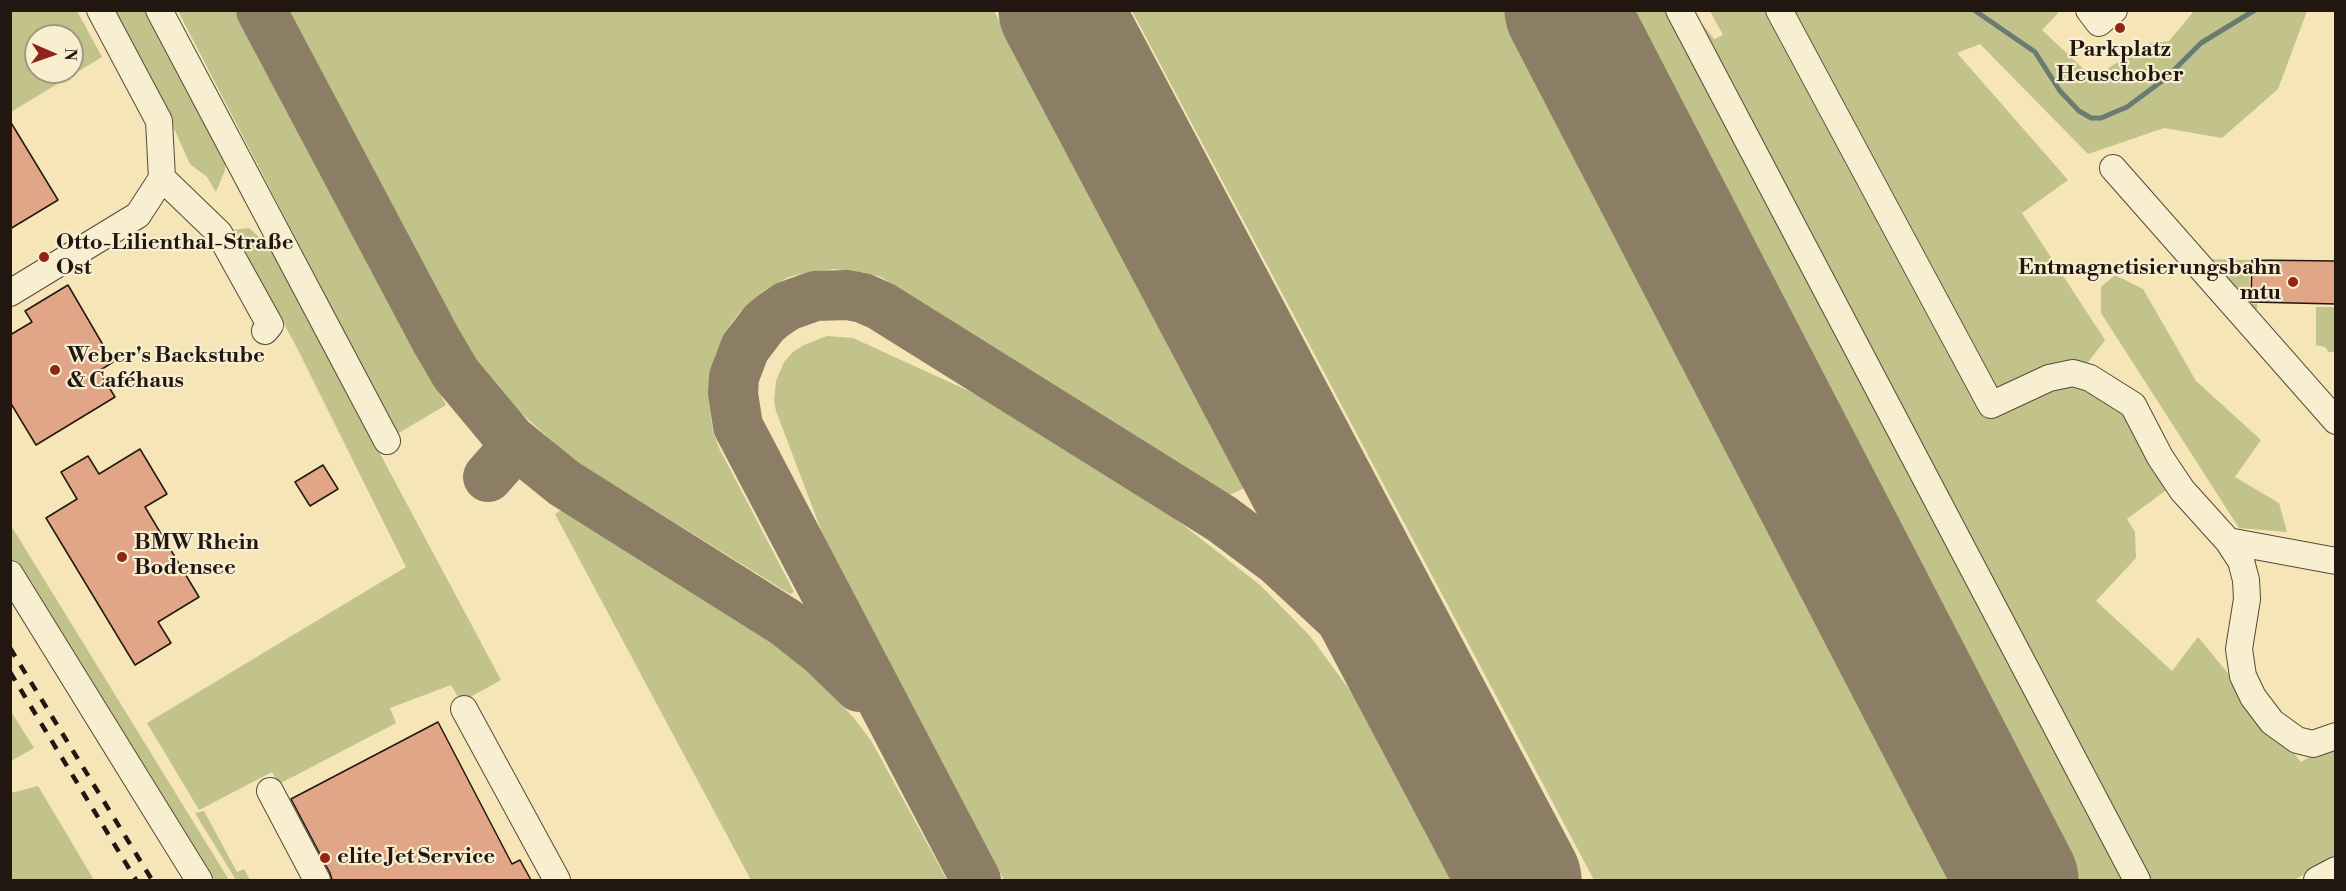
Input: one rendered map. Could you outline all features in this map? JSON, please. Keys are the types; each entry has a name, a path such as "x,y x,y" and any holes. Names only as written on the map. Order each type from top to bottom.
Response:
{"street":[{"path":"10,293 138,215 162,178 159,121 100,10"},
{"path":"159,10 387,441"},
{"path":"1679,10 2137,880"},
{"path":"1779,10 1991,405 2049,378 2073,373 2090,378 2133,405 2160,457 2182,490 2228,541 2241,561 2246,580 2247,599 2239,649 2243,676 2253,697 2272,722 2297,740 2313,744 2336,736"},
{"path":"2089,10 2099,23 2114,10"},
{"path":"2113,168 2336,421"},
{"path":"162,178 219,233 270,325 266,331"},
{"path":"2228,541 2336,561"},
{"path":"10,574 199,880"},
{"path":"464,709 558,880"},
{"path":"270,791 317,880"},
{"path":"2317,880 2336,870"}],"green space":[{"path":"11,10 77,11 102,57 84,68 84,24 24,24 24,84 57,84 11,112"},
{"path":"115,11 146,11 225,158 225,170 216,192 207,177 190,164 158,93"},
{"path":"178,11 235,11 446,405 397,434"},
{"path":"289,11 994,11 1247,487 1229,495 881,277 834,269 805,273 789,277 763,291 739,313 730,325 715,356 708,397 713,431 719,448 794,592 790,594 572,459 500,394 467,346"},
{"path":"1132,11 1672,11 2132,880 1594,880"},
{"path":"1710,11 1774,11 1987,413 2075,378 2120,401 2173,485 2127,519 2135,532 2136,558 2096,601 2172,671 2198,637 2301,762 2335,741 2335,857 2294,880 2146,880 1693,24 1700,21 1714,39 1723,35"},
{"path":"1788,11 2060,11 2042,30 2093,78 2146,44 2169,41 2194,11 2307,11 2278,89 2222,138 2164,128 2088,154 1980,44 1957,53 2068,180 2022,213 2105,340 2082,370 2001,389 1990,386"},
{"path":"249,228 269,246 501,680 461,702 451,685 390,708 396,723 279,784 272,772 199,810 147,723 406,567 295,344 232,230"},
{"path":"2198,259 2250,260 2249,304 2257,304 2257,315"},
{"path":"2115,275 2143,289 2196,381 2261,440 2235,477 2279,503 2287,532 2239,528 2101,313 2101,287"},
{"path":"2316,307 2335,307 2335,352 2329,352 2325,347 2316,345"},
{"path":"827,336 853,338 982,397 1173,517 1260,585 1310,636 1351,692 1451,880 1004,880 823,535 776,411 774,401 776,381 784,362 804,345"},
{"path":"561,510 772,643 809,670 854,718 872,742 947,880 751,880 555,514"},
{"path":"10,524 229,880 207,880 11,559"},
{"path":"10,710 34,748 11,761 10,761"},
{"path":"38,786 94,880 11,880 11,793"},
{"path":"204,811 237,872 244,869 250,880 236,880 195,813"}],"building":[{"path":"10,121 58,200 10,229"},
{"name":"Entmagnetisierungsbahn mtu","path":"2252,260 2336,261 2336,304 2251,302"},
{"name":"Weber's Backstube & Caféhaus","path":"68,285 113,362 99,371 115,397 36,445 10,402 10,335 32,322 25,311"},
{"name":"BMW Rhein Bodensee","path":"140,449 167,494 145,507 199,597 158,622 171,643 135,665 46,518 77,499 61,472 88,456 99,474"},
{"path":"323,465 338,489 310,506 295,482"},
{"path":"438,722 512,864 520,860 531,880 332,880 291,799"}],"waterway":[{"path":"1974,10 2035,52 2060,91 2079,111 2091,118 2101,118 2127,107 2166,78 2201,43 2255,10"}],"taxiway":[{"path":"261,10 436,340 456,374 511,440 564,483 785,622 822,651 859,687"},
{"path":"976,880 738,426 733,394 734,377 745,348 764,323 775,314 787,306 815,296 847,295 863,298 881,306 1222,519 1278,561 1349,627 1385,667 1422,714 1469,784"},
{"path":"488,477 510,452 511,440"}],"runway":[{"path":"1060,10 1520,880"},
{"path":"1566,10 2017,880"}],"railway":[{"path":"10,648 152,880"},
{"path":"10,672 136,880"}],"place":[{"name":"Parkplatz Heuschober","path":"2120,28"},
{"name":"Otto-Lilienthal-Straße Ost","path":"44,257"},
{"name":"Entmagnetisierungsbahn mtu","path":"2293,282"},
{"name":"Weber's Backstube & Caféhaus","path":"55,370"},
{"name":"BMW Rhein Bodensee","path":"122,557"},
{"name":"elite Jet Service","path":"325,858"}]}
